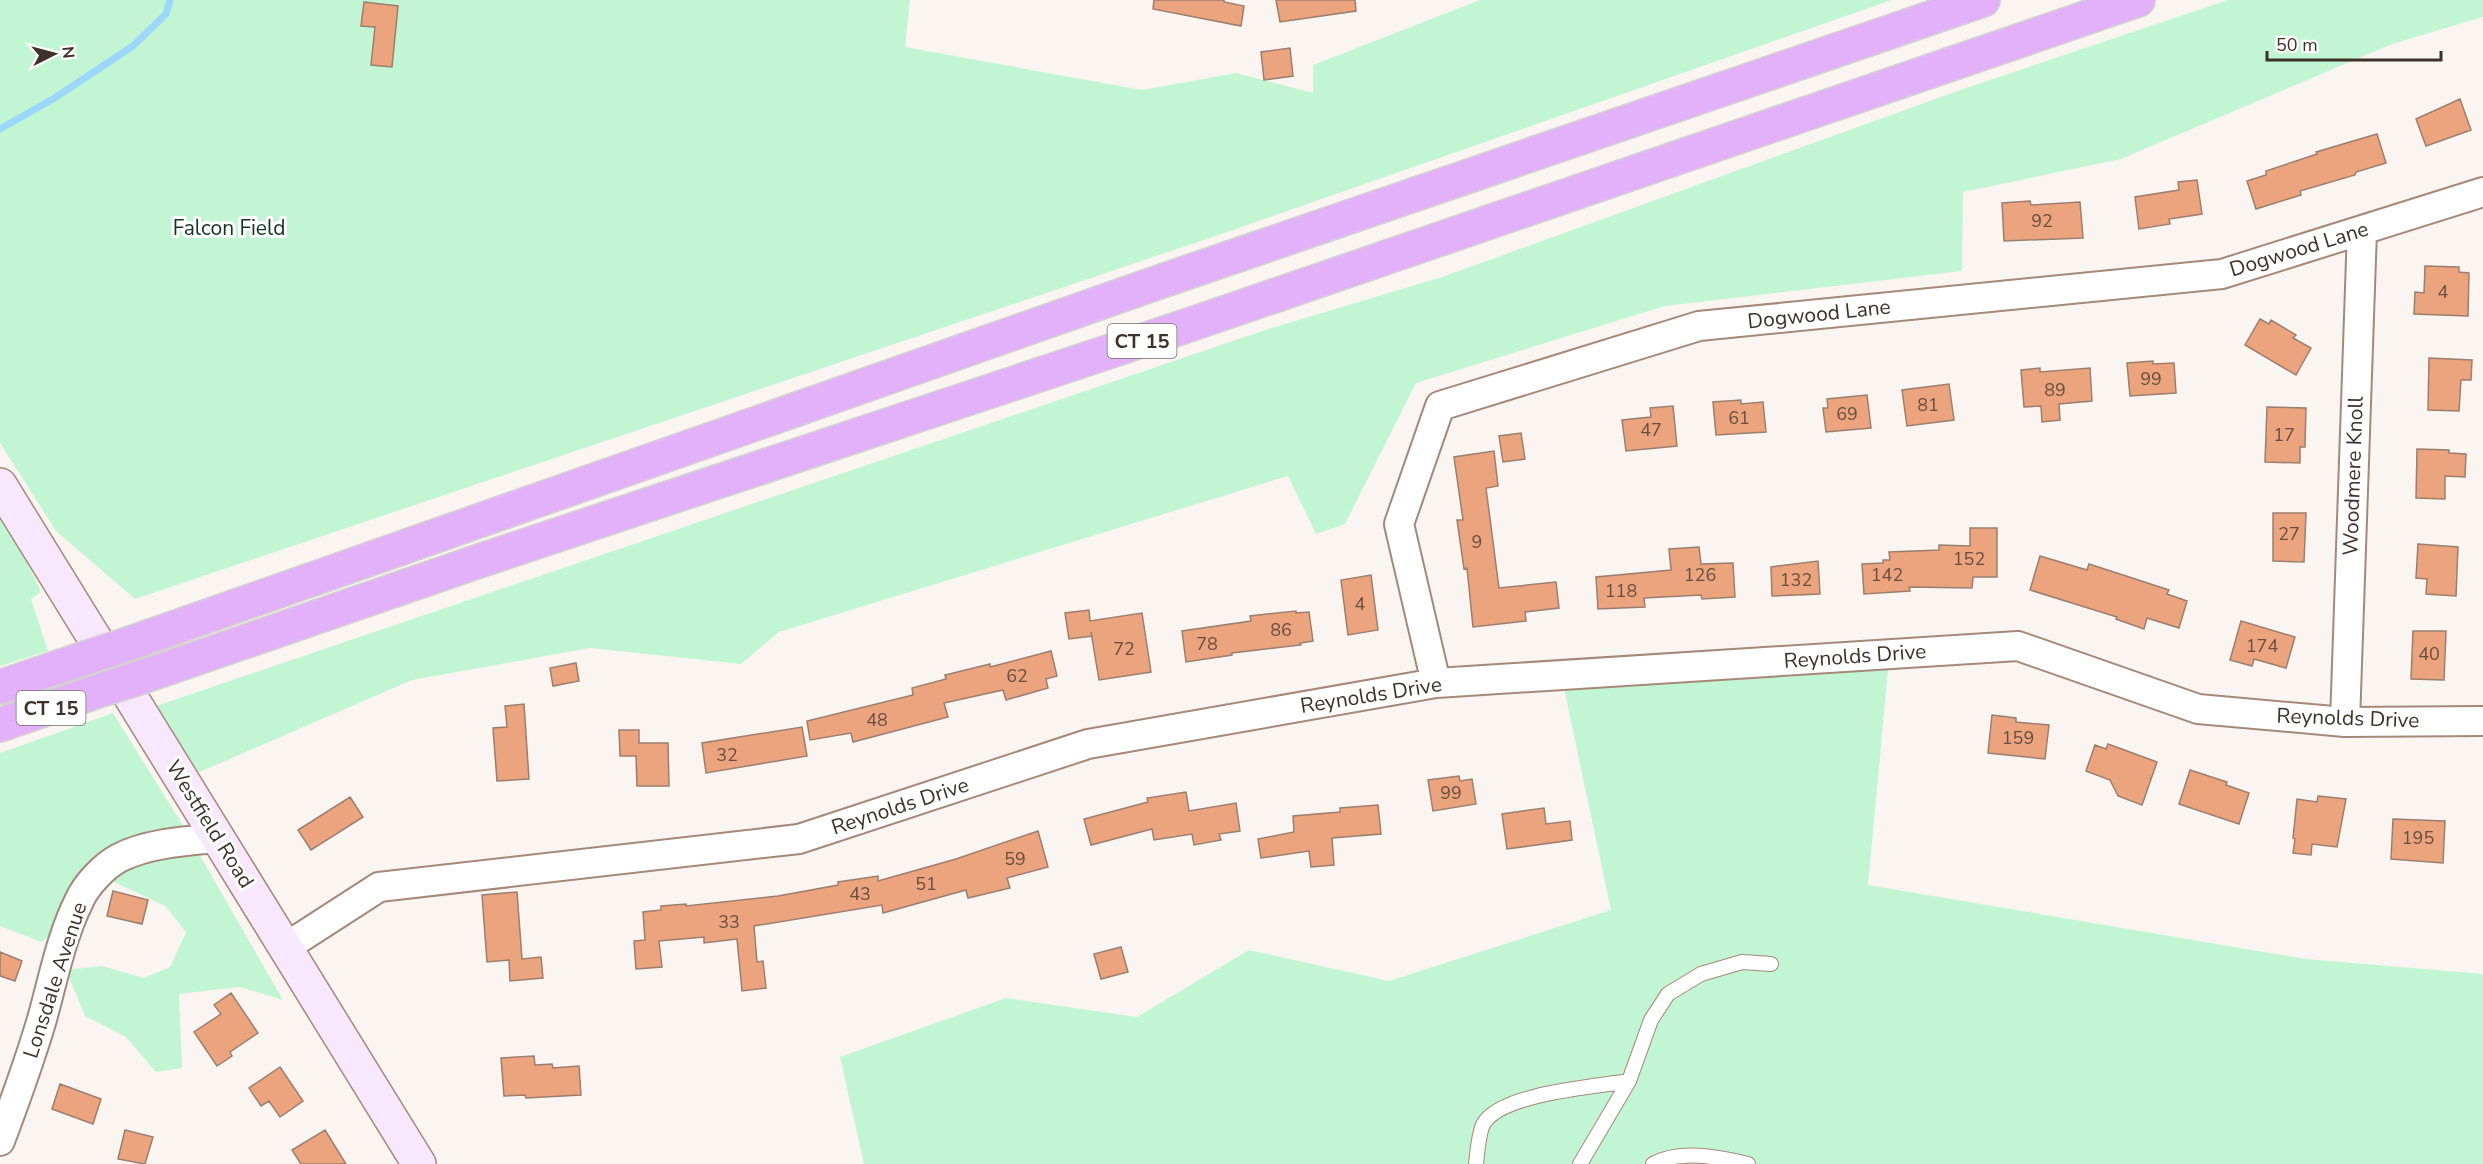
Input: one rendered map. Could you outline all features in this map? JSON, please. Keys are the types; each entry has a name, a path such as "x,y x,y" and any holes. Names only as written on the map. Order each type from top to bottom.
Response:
{"highway":[{"name":"CT 15","path":"0,687 1150,285 1983,0"},
{"name":"CT 15","path":"0,725 492,556 1183,327 2138,0"}],"street":[{"name":"Dogwood Lane","path":"1436,683 1400,524 1440,406 1699,326 2222,274 2483,192"},
{"name":"Woodmere Knoll","path":"2344,722 2362,230"},
{"name":"Westfield Road","path":"0,485 419,1164"},
{"name":"Reynolds Drive","path":"286,947 379,887 799,839 1088,744 1436,683 2018,646 2198,709 2344,722 2483,721"},
{"name":"Lonsdale Avenue","path":"0,1141 36,1039 65,939 79,900 89,886 118,858 134,852 179,842 218,838"}],"lane":[{"path":"1580,1164 1629,1081 1651,1020 1668,994 1701,974 1742,962 1771,964"},
{"path":"1476,1164 1483,1124 1500,1109 1531,1098 1629,1081"},
{"path":"1653,1164 1663,1159 1692,1155 1748,1164"}],"green space":[{"name":"Falcon Field","path":"0,0 910,0 905,47 1142,90 1236,73 1313,93 1313,65 1480,0 1892,0 1210,238 135,599 56,531 0,443"},
{"path":"2228,0 2483,0 2483,17 2392,44 2121,159 1963,192 1962,271 1665,306 1416,383 1345,524 1316,534 1288,476 779,632 741,664 590,648 412,680 195,774 156,706 1268,329 1442,277 1963,89"},
{"path":"3,510 41,592 31,599 48,651 0,666 0,511"},
{"path":"1890,649 1868,885 2306,959 2483,974 2483,1164 864,1164 840,1057 1006,998 1137,1017 1249,950 1389,981 1611,910 1559,665"},
{"path":"113,713 179,819 283,1000 240,987 179,994 182,1068 156,1072 126,1037 85,1016 66,970 102,966 144,978 170,967 186,932 165,906 110,880 42,942 0,926 0,753"}],"building":[{"path":"1154,0 1224,0 1224,2 1244,6 1241,26 1153,9"},
{"path":"1276,0 1355,0 1356,11 1280,22"},
{"path":"364,2 398,6 392,67 371,65 375,27 361,26"},
{"path":"1290,48 1293,76 1264,80 1261,52"},
{"path":"2460,99 2471,130 2426,146 2416,119"},
{"path":"2377,134 2386,163 2356,172 2355,175 2300,191 2301,195 2256,209 2247,181 2266,175 2266,171 2317,154 2316,152"},
{"path":"2197,180 2202,214 2169,219 2170,224 2139,229 2135,197 2179,190 2178,182"},
{"path":"2030,201 2031,205 2080,202 2083,238 2004,241 2002,203"},
{"path":"2425,266 2459,267 2459,272 2469,273 2468,316 2414,314 2415,292 2424,293"},
{"path":"2260,319 2269,324 2271,320 2296,335 2293,338 2311,348 2296,375 2245,345"},
{"path":"2429,358 2472,360 2471,380 2461,380 2459,411 2428,410"},
{"path":"2153,361 2153,364 2174,363 2176,393 2130,396 2127,363"},
{"path":"2040,368 2040,372 2090,368 2092,401 2059,404 2060,420 2042,422 2041,406 2024,407 2021,370"},
{"path":"1949,384 1954,420 1907,426 1902,390"},
{"path":"1867,395 1871,428 1826,432 1823,408 1828,408 1827,399"},
{"path":"1741,400 1741,404 1763,402 1766,432 1716,435 1713,402"},
{"path":"1673,406 1677,446 1626,451 1622,420 1651,417 1650,408"},
{"path":"2267,407 2306,408 2305,447 2300,447 2300,463 2265,462"},
{"path":"1521,433 1525,459 1503,462 1499,436"},
{"path":"2417,449 2449,450 2449,453 2466,454 2465,477 2445,476 2445,499 2416,498"},
{"path":"1494,451 1498,486 1486,488 1499,588 1556,582 1559,608 1525,612 1526,621 1473,627 1467,568 1464,569 1457,520 1463,520 1454,457"},
{"path":"2273,513 2306,513 2304,562 2273,561"},
{"path":"1970,528 1997,528 1997,577 1973,577 1972,588 1909,587 1910,591 1864,594 1862,564 1883,563 1883,560 1890,560 1889,552 1939,550 1939,545 1970,546"},
{"path":"2418,544 2458,547 2456,596 2426,594 2427,579 2416,578"},
{"path":"1699,547 1701,564 1733,563 1735,597 1702,599 1701,595 1644,598 1645,607 1598,609 1596,577 1671,570 1669,549"},
{"path":"2040,556 2087,570 2089,564 2169,590 2167,594 2187,601 2179,628 2147,618 2144,629 2116,619 2117,617 2030,590"},
{"path":"1818,561 1820,594 1772,596 1771,567"},
{"path":"1371,575 1378,630 1348,635 1341,580"},
{"path":"1089,610 1090,621 1142,613 1151,672 1099,680 1092,636 1069,639 1065,613"},
{"path":"1296,611 1296,613 1309,612 1313,641 1300,643 1301,645 1232,653 1232,655 1186,662 1182,631 1251,621 1250,616"},
{"path":"2241,621 2295,637 2286,668 2254,659 2252,666 2230,660"},
{"path":"2413,631 2446,631 2444,680 2411,679"},
{"path":"1051,651 1057,676 1046,679 1048,688 1006,700 1003,690 944,703 948,717 853,742 851,733 810,740 807,721 913,695 912,688 946,679 945,675 990,664 990,667"},
{"path":"576,663 579,681 553,686 550,668"},
{"path":"524,704 529,779 497,781 493,728 507,727 505,706"},
{"path":"1992,715 2016,718 2016,722 2049,725 2045,759 1988,753"},
{"path":"802,727 807,756 706,773 702,743"},
{"path":"619,730 639,730 639,743 668,743 669,786 637,786 636,756 620,756"},
{"path":"2108,744 2157,762 2142,805 2118,796 2110,780 2086,771 2095,745 2106,749"},
{"path":"2190,770 2227,782 2226,785 2249,793 2239,824 2179,804"},
{"path":"1459,776 1460,781 1472,779 1476,804 1433,811 1428,780"},
{"path":"1186,792 1189,811 1236,803 1240,831 1219,834 1221,840 1194,845 1192,834 1154,840 1152,829 1091,845 1084,819 1148,802 1147,798"},
{"path":"2318,796 2346,799 2337,847 2312,844 2311,855 2293,853 2297,799 2317,802"},
{"path":"350,797 363,817 311,850 298,830"},
{"path":"1378,805 1381,834 1332,838 1334,865 1311,867 1309,851 1261,858 1258,839 1294,832 1293,816 1340,812 1340,808"},
{"path":"1544,808 1546,824 1570,821 1572,840 1507,849 1502,814"},
{"path":"2393,819 2445,821 2443,863 2391,859"},
{"path":"1038,831 1048,867 1007,878 1010,888 968,898 966,890 883,913 882,905 754,926 757,962 763,961 766,988 742,991 737,939 704,943 704,937 659,941 662,967 636,969 634,941 645,940 643,912 661,910 661,906 686,904 686,906 778,896 838,885 838,882 878,876 878,881 956,859"},
{"path":"113,891 148,900 142,924 107,916"},
{"path":"517,892 522,959 541,957 543,978 510,981 509,960 487,962 482,895"},
{"path":"1121,947 1128,972 1101,979 1094,954"},
{"path":"0,952 22,961 15,981 0,976"},
{"path":"231,993 258,1033 230,1052 232,1056 217,1066 194,1032 221,1014 214,1005"},
{"path":"534,1056 535,1065 552,1064 553,1068 579,1066 581,1095 526,1098 525,1095 504,1096 501,1058"},
{"path":"280,1067 303,1101 280,1117 269,1101 261,1106 249,1088"},
{"path":"60,1084 101,1099 93,1124 52,1109"},
{"path":"125,1130 153,1137 145,1164 118,1159"},
{"path":"325,1130 346,1164 301,1164 292,1150"}],"waterway":[{"path":"0,129 53,99 133,46 166,14 170,0"}]}
